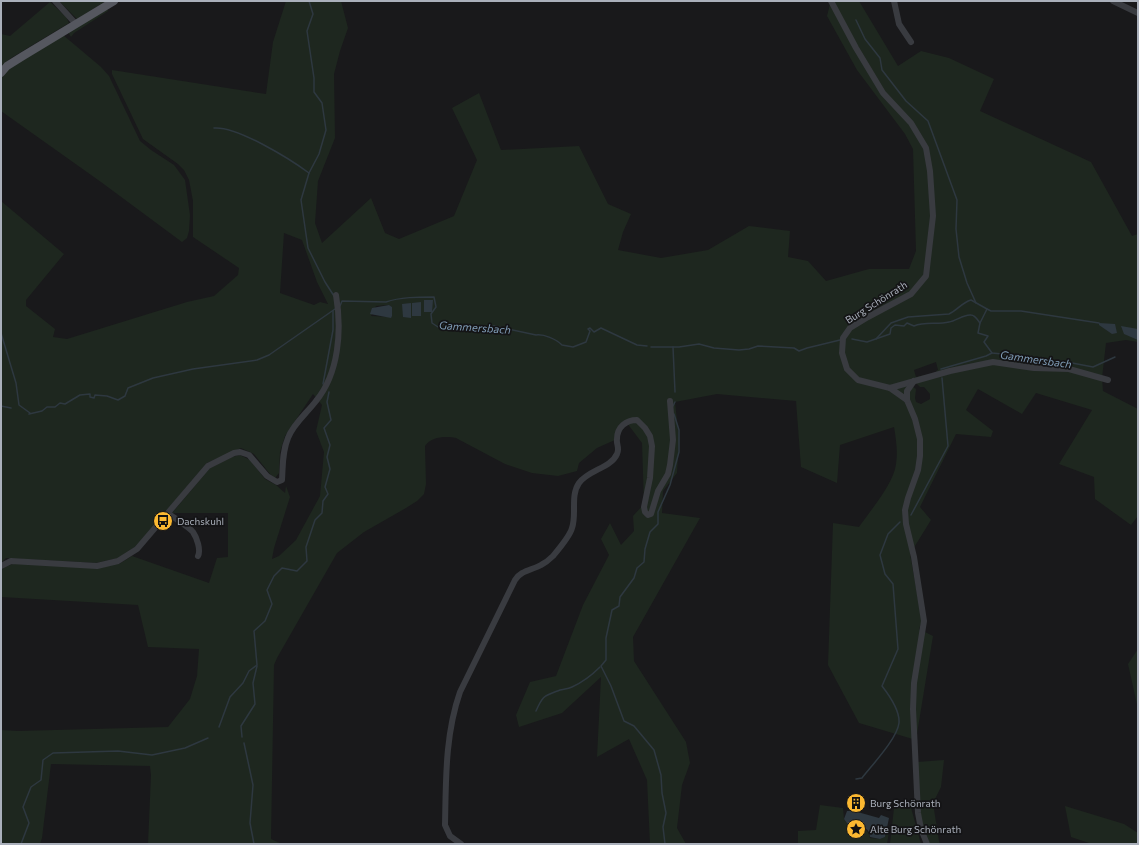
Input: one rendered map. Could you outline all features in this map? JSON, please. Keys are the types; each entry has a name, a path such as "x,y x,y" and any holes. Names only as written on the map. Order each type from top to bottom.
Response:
{"main road":[{"path":"1,73 22,56 114,1"}],"street":[{"path":"55,1 76,24"},
{"name":"Burg Schönrath","path":"831,1 856,48 883,93 911,123 926,148 930,171 933,216 926,276 911,294 850,328 843,338 842,353 847,369 858,380 890,388 907,400"},
{"path":"894,1 898,24 911,42"},
{"path":"1113,1 1138,13"},
{"path":"1,566 11,561 97,566 118,561 137,549 208,466 234,453 240,452 249,455 267,476 277,482 282,480 283,453 288,436 327,385 334,364 337,345 338,312 336,296"},
{"path":"890,388 950,371 994,362 1034,368 1069,368 1108,380"},
{"path":"914,381 907,391 907,400 915,419 920,439 920,456 918,470 908,498 906,524 914,557 924,621 914,683 913,710 918,814 921,829 927,844"},
{"path":"462,844 450,836 445,825 446,756 458,697 515,580 521,573 549,560 570,533 574,522 574,497 579,483 615,458 619,450 617,439 622,426 629,420 637,420 650,436 652,446 650,472 644,507 645,512 648,515 651,514 658,491 666,480 670,465 673,440 670,401"},
{"path":"168,513 193,532 199,547 200,552 198,556"}],"shaded area":[{"path":"59,1 106,1 77,19"},
{"path":"286,1 341,1 348,28 334,74 335,138 318,181 315,223 322,243 371,198 385,233 399,239 454,216 477,160 452,108 479,93 501,150 579,146 608,204 631,214 623,232 618,250 661,258 708,250 749,226 790,231 788,257 808,261 826,281 869,269 909,269 916,251 913,149 905,134 857,70 827,16 830,4 834,1 859,1 898,66 921,51 949,58 994,79 980,111 1091,162 1132,236 1138,234 1138,342 1126,340 1106,343 1102,378 1103,391 1138,409 1138,516 1131,525 1095,499 1094,477 1059,464 1092,410 1036,393 1022,414 978,389 966,410 993,431 991,437 956,434 920,507 931,520 910,554 922,621 919,629 933,636 916,740 859,723 828,665 833,523 859,527 881,497 891,480 897,459 894,427 840,445 837,483 801,467 796,401 717,394 675,402 679,439 677,473 663,491 662,513 700,518 633,637 634,661 686,742 690,763 682,785 677,828 686,844 650,844 647,780 629,739 597,757 601,677 562,713 519,727 516,715 530,682 556,676 583,605 609,555 601,539 610,523 621,545 634,531 633,516 644,504 642,443 627,423 617,439 597,448 579,463 577,471 558,476 532,473 505,464 456,438 444,437 431,440 425,446 426,484 424,494 417,501 406,508 364,532 337,553 274,665 271,839 282,844 148,844 151,775 150,766 51,764 40,844 1,844 1,730 18,731 168,727 190,699 197,676 199,649 148,647 138,605 1,597 1,570 13,564 119,564 132,556 209,583 217,558 228,557 228,513 172,513 210,468 232,457 240,455 250,460 265,479 276,485 285,493 286,486 290,497 272,559 279,556 296,540 320,496 324,452 316,431 322,405 313,394 285,436 280,452 279,473 275,478 254,454 241,448 207,463 167,510 160,512 162,516 135,547 118,558 96,563 6,558 1,563 1,201 64,254 26,300 26,306 55,329 53,337 67,339 187,302 214,296 238,275 239,268 193,237 193,201 189,180 184,170 178,164 143,139 112,74 112,70 266,94 273,42","holes":["284,233 302,240 317,282 328,304 320,302 314,305 280,293","388,305 392,307 392,316 371,316 376,306","936,362 938,370 936,371 937,373 916,377 914,370","916,383 920,387 924,387 930,394 930,399 921,404 916,402 916,389 912,386"]},
{"path":"50,2 66,17 69,23 11,58 1,67 1,34 10,36"},
{"path":"107,9 108,11 74,33 71,37 68,32"},
{"path":"63,35 101,67 109,76 140,141 174,165 185,180 190,215 187,238 182,242 1,111 1,76 7,70"},
{"path":"424,300 433,300 432,312 424,312"},
{"path":"421,302 421,316 412,316 412,303"},
{"path":"411,303 411,318 403,317 402,304"},
{"path":"389,305 392,307 391,318 370,314 372,308"},
{"path":"1099,323 1115,324 1117,333 1112,334 1099,325"},
{"path":"1121,326 1138,329 1138,340 1124,334"},
{"path":"1138,649 1138,709 1128,664"},
{"path":"944,760 941,787 933,803 940,844 928,844 920,816 917,762"},
{"path":"910,804 921,844 890,844 894,808"},
{"path":"820,805 843,808 844,819 849,826 865,829 870,838 880,839 885,837 887,831 889,832 887,844 798,844 798,831 816,830"},
{"path":"1065,806 1124,824 1138,833 1138,844 1092,844 1071,837"},
{"path":"847,811 854,811 879,818 881,815 889,818 885,837 880,839 870,837 868,830 863,827 849,826 844,819"}],"waterway":[{"path":"309,1 313,14 307,31 314,78 314,92 322,103 326,130 319,154 309,173 301,200 308,248 325,282 334,296"},
{"path":"856,20 865,39 880,58 882,70 906,101 928,121 957,200 956,229 959,257 967,283 976,303"},
{"path":"214,128 236,132 263,144 309,173"},
{"name":"Gammersbach","path":"340,306 342,301 386,302 403,298 434,297 436,307 431,314 432,323 438,327 444,324 457,326 466,325 477,328 494,326 550,337 562,345 573,347 586,342 590,331 588,329 590,328 594,332 601,328 637,345 647,346"},
{"path":"876,339 891,323 908,317 949,314 971,300 987,309 980,323"},
{"name":"Gammersbach","path":"29,414 42,411 47,407 55,407 60,403 65,404 80,395 90,394 90,397 94,398 95,395 107,396 118,400 125,396 128,388 153,378 193,369 257,360 269,355 335,309"},
{"path":"987,309 991,311 1021,311 1099,323"},
{"path":"323,384 333,330 333,311"},
{"name":"Gammersbach","path":"852,339 867,342 890,334 891,328 895,325 904,326 907,323 914,326 922,324 945,323 972,315 975,316 980,323 978,333 988,336 984,342 992,353 1067,362 1093,367 1115,357"},
{"path":"1,333 16,383 19,405 30,413"},
{"name":"Gammersbach","path":"651,347 679,347 699,344 714,348 739,350 758,346 794,348 799,351 840,340"},
{"path":"673,347 675,392"},
{"path":"941,369 992,353"},
{"path":"911,515 948,446 942,378"},
{"path":"219,727 230,697 243,683 249,671 257,665 254,631 265,621 272,604 267,590 274,576 282,568 297,571 307,561 306,547 315,520 322,513 323,501 328,494 325,487 330,469 327,457 330,445 324,428 331,420 327,402 329,392"},
{"path":"673,406 675,402"},
{"name":"Gammersbach","path":"1,406 11,408"},
{"path":"665,844 663,827 666,813 662,793 661,775 654,750 634,726 624,721 611,686 601,666 606,660 606,638 612,610 619,606 620,597 634,578 637,568 644,562 645,549 650,532 658,524 658,512 670,485 679,452 679,430 674,414"},
{"path":"856,779 862,778 884,752 894,737 899,723 896,708 882,686 898,649 893,584 885,574 880,555 888,534 900,522"},
{"path":"242,737 241,726 255,704 253,683 257,666"},
{"path":"536,711 542,699 547,695 576,685 600,667"},
{"path":"21,844 29,823 23,807 31,787 41,780 43,760 53,753 118,751 152,755 185,748 208,738"},
{"path":"244,743 253,785 250,823 254,844"}],"place":[{"name":"Dachskuhl","path":"163,521"},
{"name":"Burg Schönrath","path":"856,803"},
{"name":"Alte Burg Schönrath","path":"856,829"}]}
